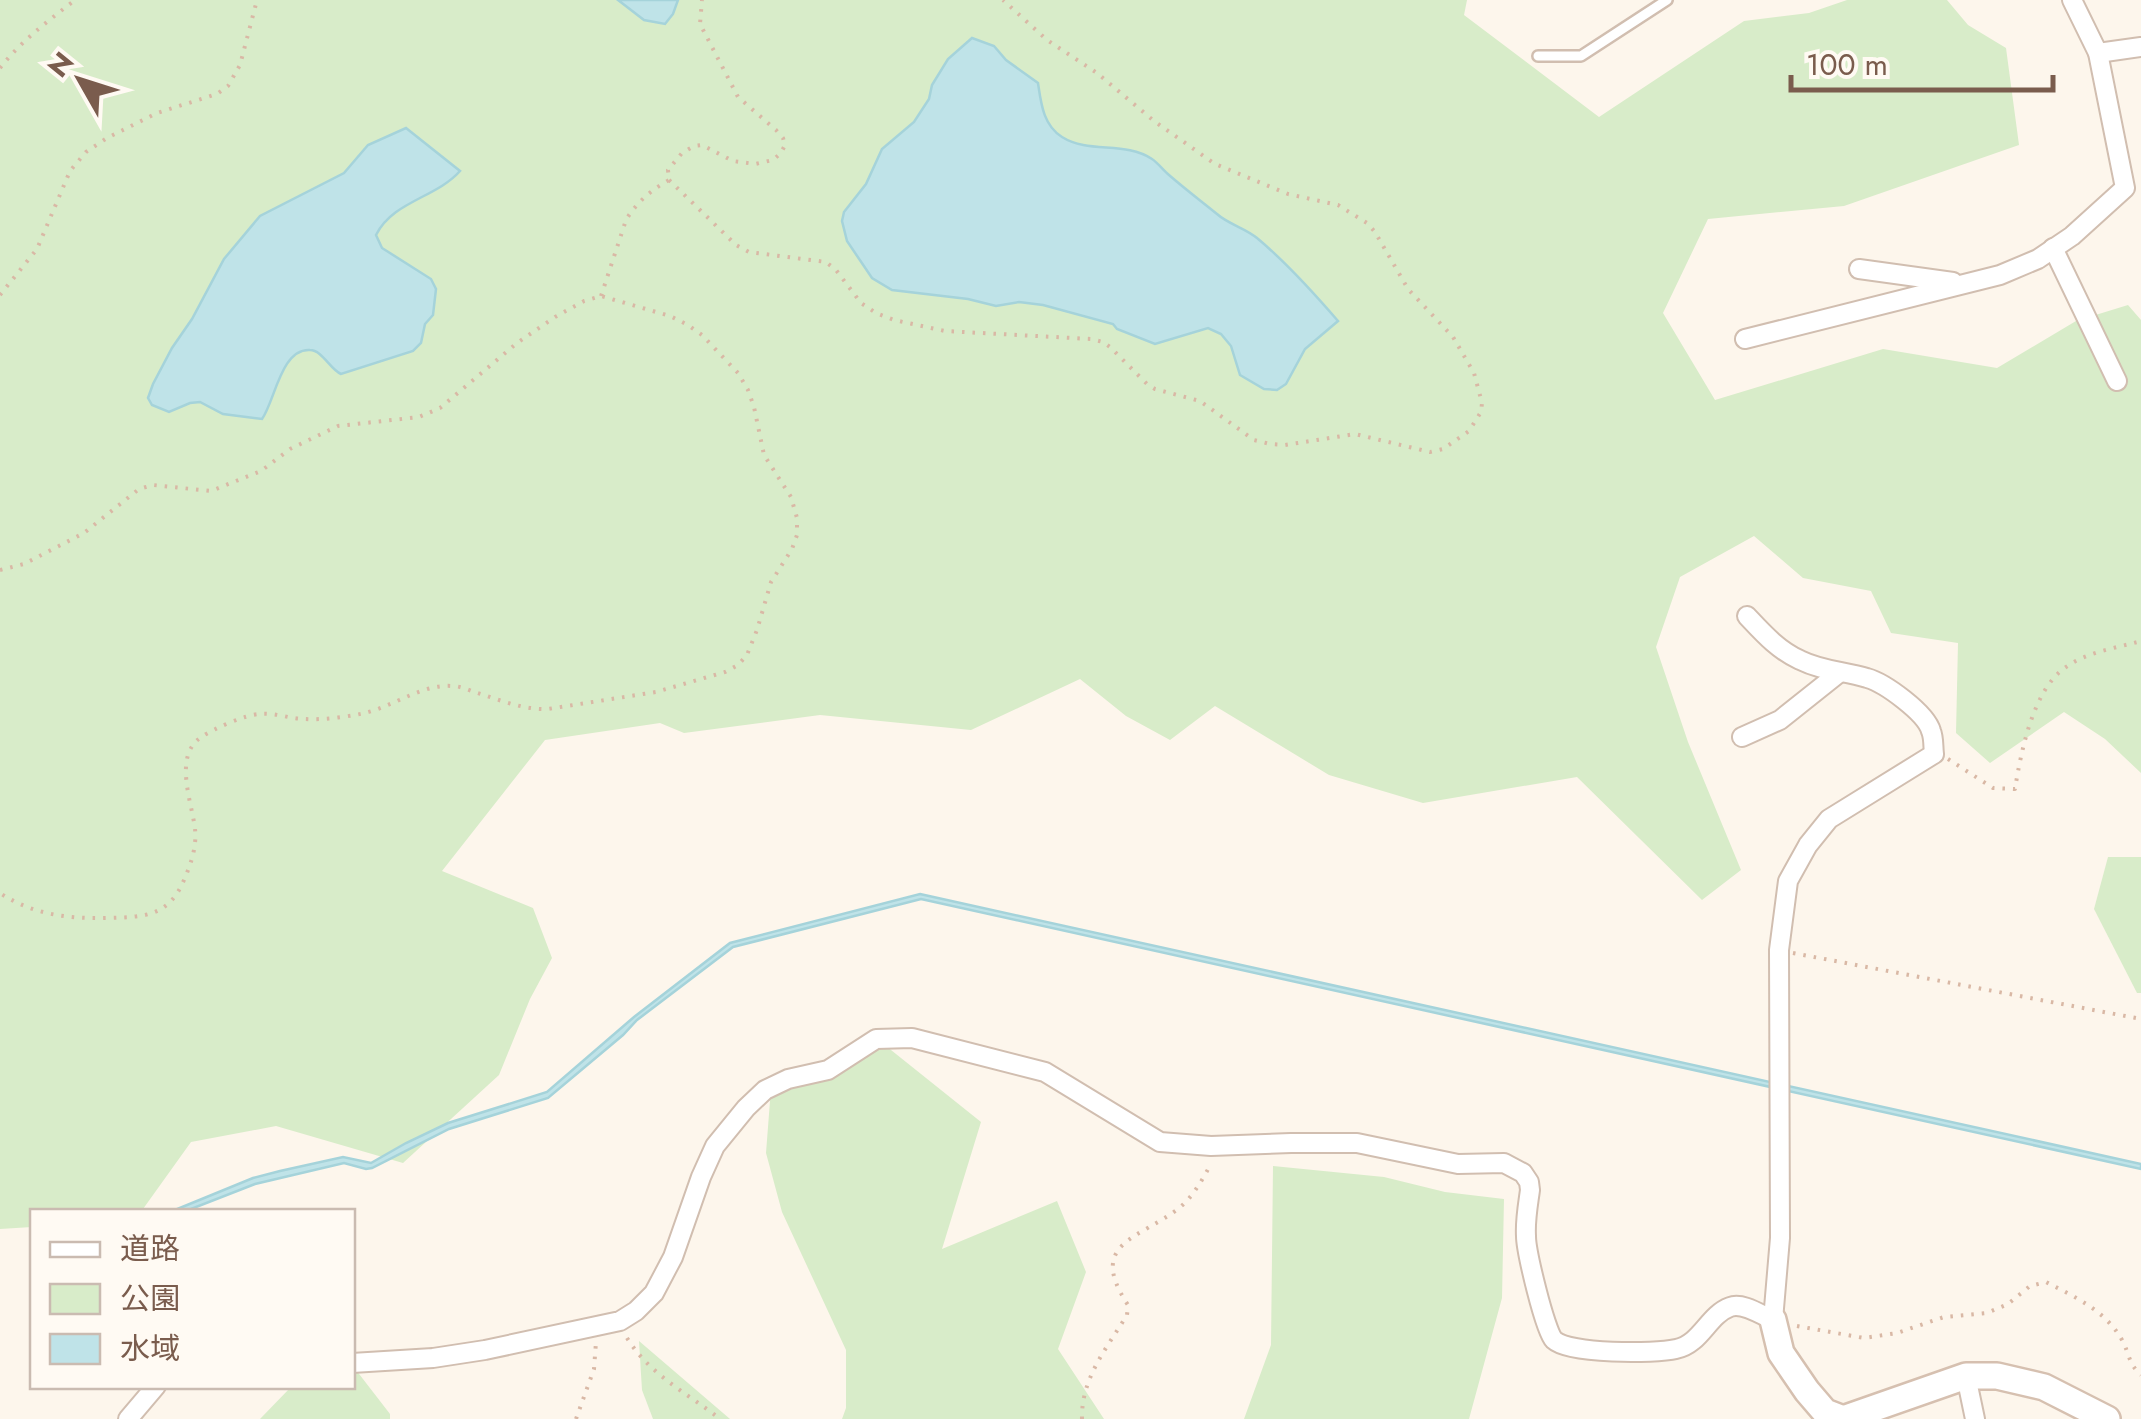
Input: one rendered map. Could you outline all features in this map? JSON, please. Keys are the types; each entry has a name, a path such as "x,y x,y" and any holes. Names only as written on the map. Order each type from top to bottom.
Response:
{"street":[{"path":"1745,338 2000,276 2038,259 2072,236 2125,188 2098,53 2072,0"},
{"path":"2098,53 2141,47"},
{"path":"2053,248 2117,381"},
{"path":"1859,269 1965,284"},
{"path":"1747,616 1775,645 1797,659 1824,670 1876,681 1926,720 1932,732 1934,754 1830,819 1808,845 1788,882 1779,950 1780,1238 1773,1320 1781,1352 1829,1417 1966,1376 1998,1376 2044,1387 2107,1419"},
{"path":"1742,736 1780,720 1839,673"},
{"path":"355,1364 485,1350 617,1322 636,1311 654,1294 673,1257 700,1177 715,1146 746,1108 765,1090 788,1079 828,1070 876,1039 912,1038 1045,1072 1160,1142 1222,1146 1358,1143 1441,1162 1504,1163 1523,1173 1530,1190 1526,1239 1548,1333 1557,1343 1574,1349 1678,1349 1693,1342 1717,1316 1734,1306 1773,1320"},
{"path":"1966,1376 1975,1419"},
{"path":"128,1419 153,1389"}],"lane":[{"path":"1538,56 1581,56 1667,0"}],"path":[{"path":"0,68 74,0"},
{"path":"0,296 37,249 70,170 86,152 157,113 217,94 228,86 240,65 257,0"},
{"path":"702,0 700,24 738,97 776,130 784,145 772,160 755,164 733,162 702,145 694,146 668,170 669,180 736,245 749,252 826,262 861,303 894,320 945,330 1103,342 1147,384 1200,401 1254,440 1296,445 1355,434 1430,452 1443,449 1469,431 1482,402 1474,373 1453,337 1408,289 1366,223 1338,204 1288,194 1215,164 1048,40 1003,0"},
{"path":"601,296 632,209 669,180"},
{"path":"0,570 24,564 84,534 140,489 153,484 211,491 261,471 290,448 338,426 419,417 440,408 542,325 584,301 601,296 670,316 702,335 738,373 754,406 764,455 791,497 798,536 771,582 747,654 725,672 656,692 548,709 531,710 454,686 433,688 386,707 347,716 302,720 256,714 206,734 190,750 187,782 196,831 194,852 180,889 169,904 137,918 94,918 40,913 0,892"},
{"path":"1934,754 1959,764 1993,788 2016,789 2029,724 2050,682 2065,667 2092,654 2141,641"},
{"path":"1779,950 2141,1019"},
{"path":"1082,1419 1082,1402 1090,1377 1127,1315 1128,1306 1117,1288 1113,1271 1117,1252 1128,1239 1178,1208 1195,1191 1222,1146"},
{"path":"1773,1320 1864,1338 1897,1333 1944,1317 1988,1313 2008,1304 2030,1286 2046,1282 2104,1317 2123,1341 2131,1366 2141,1375"},
{"path":"617,1322 637,1354 660,1376 720,1419"},
{"path":"576,1419 594,1369 597,1343 592,1327"}],"green space":[{"path":"0,0 1467,0 1464,15 1599,117 1744,21 1809,13 1847,0 1947,0 1968,25 2006,48 2019,145 1844,206 1708,219 1663,313 1715,400 1883,349 1997,368 2076,321 2128,305 2141,320 2141,773 2105,739 2064,712 1990,763 1956,733 1958,643 1891,633 1871,591 1803,578 1754,536 1680,577 1656,647 1688,742 1741,870 1702,900 1577,777 1423,803 1329,775 1215,706 1170,740 1126,716 1080,679 971,730 820,715 684,733 660,723 545,740 442,871 533,908 552,958 530,999 499,1075 403,1163 276,1126 191,1142 143,1209 30,1209 30,1227 0,1229"},
{"path":"2108,857 2141,857 2141,993 2137,993 2094,909"},
{"path":"886,1046 981,1122 942,1249 1057,1201 1086,1272 1058,1349 1104,1419 842,1419 846,1408 846,1350 782,1212 766,1153 771,1088 820,1063"},
{"path":"1273,1166 1384,1177 1445,1192 1504,1199 1502,1298 1469,1419 1244,1419 1271,1345"},
{"path":"639,1341 730,1419 653,1419 642,1390"},
{"path":"355,1370 390,1414 390,1419 260,1419 289,1389 355,1389"}],"water":[{"path":"618,0 678,0 665,24 644,20"},
{"path":"972,38 994,46 1038,83 1047,120 1062,137 1084,145 1130,150 1152,159 1221,217 1257,238 1309,289 1338,321 1305,349 1286,384 1277,390 1264,389 1240,375 1231,346 1221,334 1208,328 1155,344 1113,324 1043,305 1019,302 996,306 892,290 872,278 847,241 844,212 866,184 882,149 914,122 948,59"},
{"path":"406,128 460,171 393,214 376,235 382,248 431,279 436,289 433,315 425,324 421,343 413,351 341,374 314,351 300,352 285,366 262,419 223,414 200,402 169,412 152,405 148,398 172,348 224,259 260,216 344,173 368,145"},
{"path":"920,894 2141,1164 2141,1169 921,899 733,947 637,1020 548,1098 449,1129 372,1168 344,1163 255,1184 191,1209 177,1209 280,1171 343,1157 371,1163 448,1123 547,1092 634,1017 730,943"}]}
